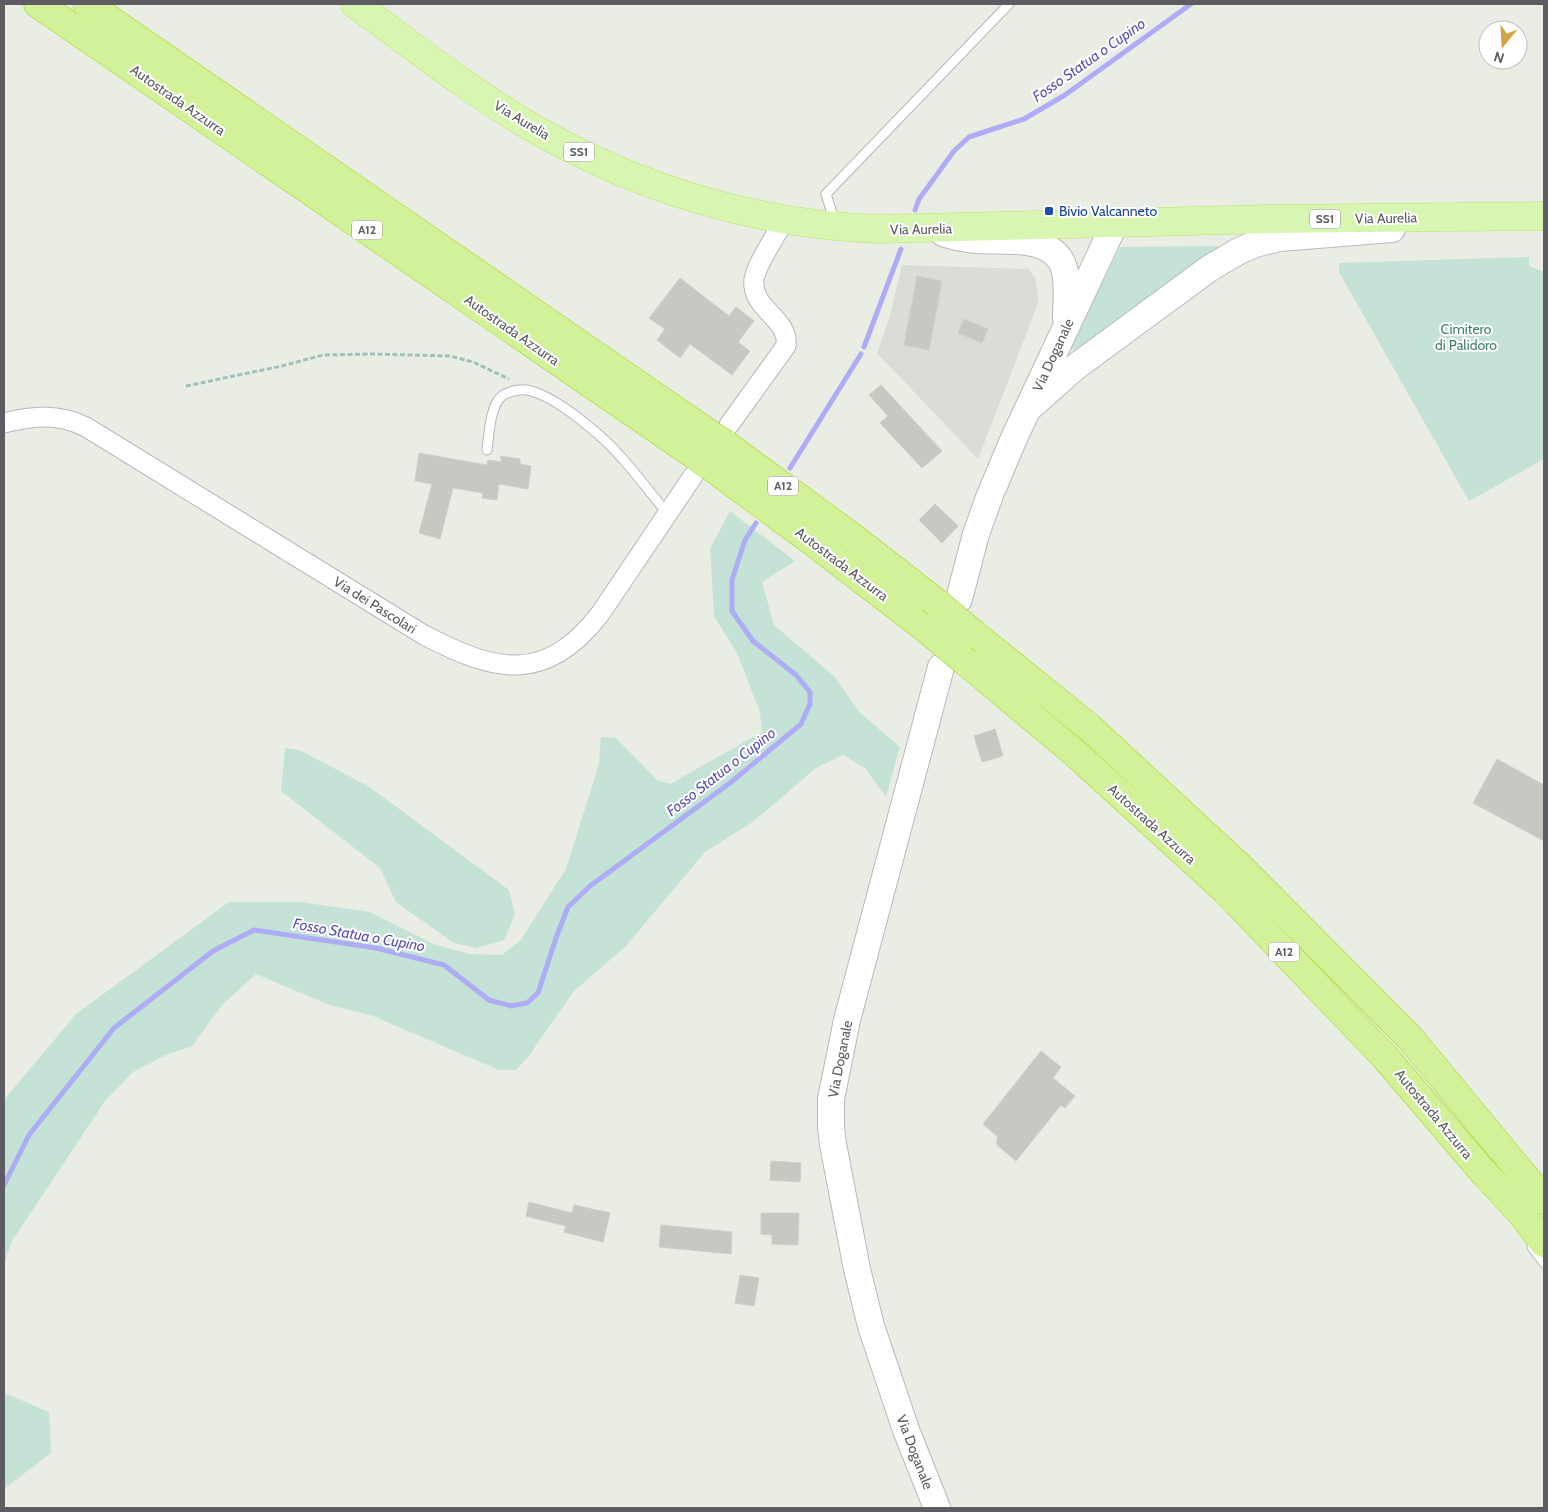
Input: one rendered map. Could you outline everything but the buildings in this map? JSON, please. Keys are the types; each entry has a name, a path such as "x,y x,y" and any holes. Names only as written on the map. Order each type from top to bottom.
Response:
{"highway":[{"name":"Autostrada Azzurra","path":"38,4 716,454"},
{"name":"Autostrada Azzurra","path":"87,4 820,530 932,599 1090,728 1241,868 1410,1038 1532,1226"},
{"name":"Autostrada Azzurra","path":"820,530 925,628 954,664 1076,754 1225,890 1384,1056 1532,1226"}],"main road":[{"name":"Via Aurelia","path":"355,4 476,92 528,125 568,147 616,170 654,184 718,205 784,220 837,227 931,229 1269,219 1539,216"},
{"path":"1028,408 1074,368 1210,268 1255,244 1280,238 1539,216"},
{"name":"Via Doganale","path":"959,599 976,534 991,491 1115,224"},
{"path":"931,229 952,236 978,240 1020,240 1039,245 1055,254 1062,263 1065,273 1066,327"},
{"name":"Via Doganale","path":"937,1508 906,1430 871,1326 849,1231 833,1144 830,1110 835,1074 847,1020 954,664"}],"street":[{"name":"Via dei Pascolari","path":"4,423 32,417 50,416 86,426 412,628 456,651 477,659 498,665 519,666 542,660 566,648 580,637 600,614 668,514 716,454 786,346 786,333 758,299 754,287 757,269 784,220"}],"lane":[{"path":"837,227 826,194 1009,4"},
{"path":"487,450 494,407 502,396 520,389 531,391 554,401 591,429 621,456 668,514"},
{"path":"1532,1226 1544,1263"}],"path":[{"path":"186,386 323,356 372,354 450,356 473,362 508,379 520,389"}],"shaded area":[{"path":"902,265 1028,269 1035,277 1039,301 978,459 877,353 890,316"}],"green space":[{"path":"1221,246 1218,251 1077,351 1070,348 1120,247"},
{"name":"Cimitero di Palidoro","path":"1529,257 1529,266 1544,272 1544,459 1469,501 1339,272 1339,263"},
{"path":"730,511 795,561 762,582 774,625 835,677 859,712 900,747 886,797 865,768 843,755 816,768 754,821 705,852 625,947 574,991 528,1057 516,1070 499,1070 373,1016 327,1004 256,974 223,1004 192,1046 168,1054 133,1072 105,1101 12,1241 4,1263 4,1100 76,1014 229,902 300,902 370,912 433,944 470,954 502,955 520,941 566,869 599,764 601,737 616,738 657,780 670,784 762,732 760,712 737,653 714,616 710,549"},
{"path":"285,748 299,750 368,786 509,890 515,915 504,940 476,948 454,943 396,902 380,868 281,791"},
{"path":"4,1393 49,1412 51,1453 4,1489"}],"waterway":[{"name":"Fosso Statua o Cupino","path":"915,210 919,199 954,151 969,137 1024,119 1065,95 1191,4"},
{"name":"Fosso Statua o Cupino","path":"864,347 901,249"},
{"name":"Fosso Statua o Cupino","path":"790,468 861,354"},
{"name":"Fosso Statua o Cupino","path":"4,1185 29,1135 114,1028 213,951 254,930 376,948 444,965 489,1000 511,1006 527,1003 538,993 568,907 590,886 730,783 801,724 810,704 810,692 796,675 753,641 732,611 732,580 745,540 756,523"}],"place":[{"name":"Bivio Valcanneto","path":"1049,211"}]}
